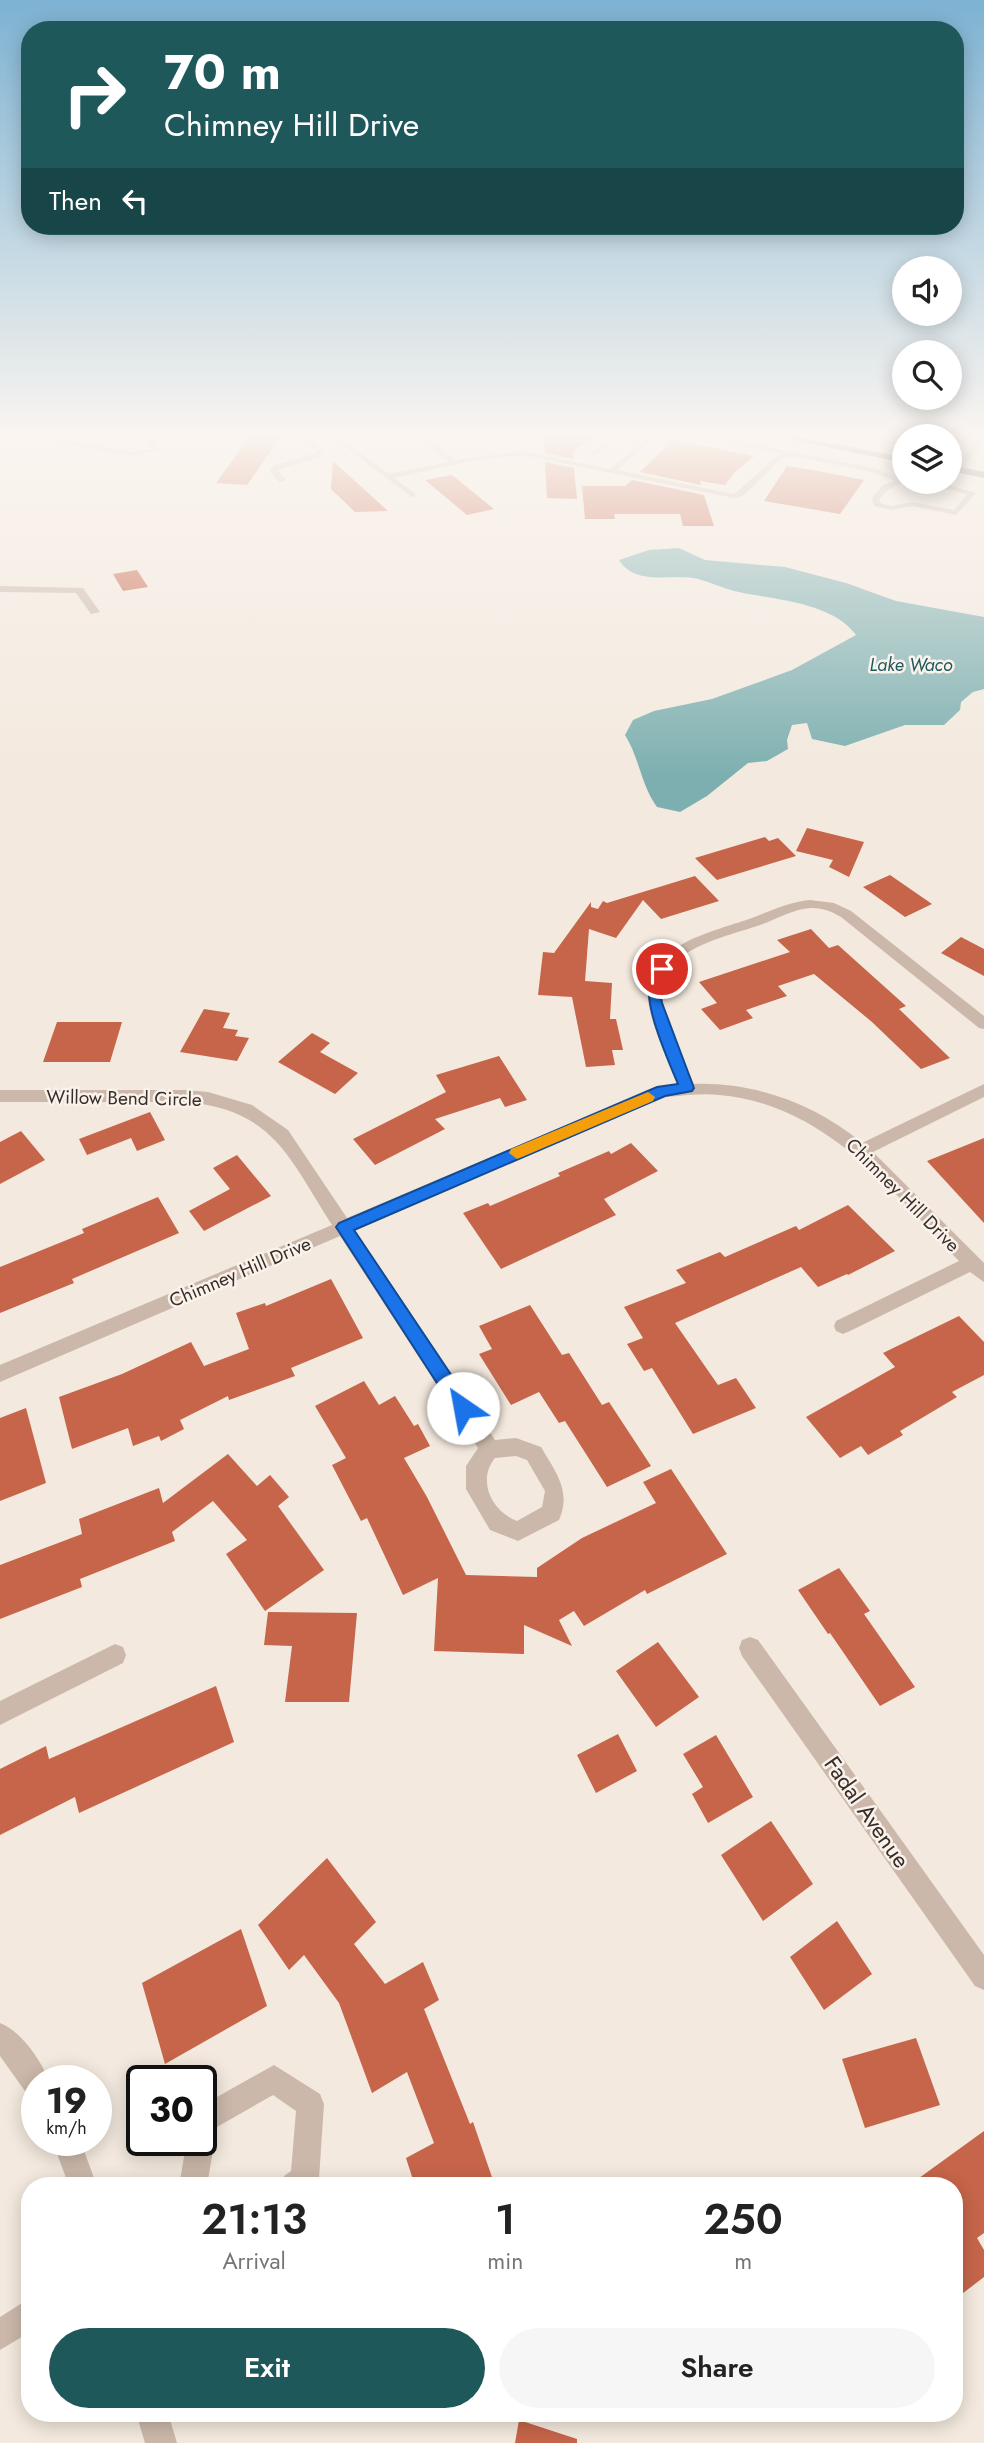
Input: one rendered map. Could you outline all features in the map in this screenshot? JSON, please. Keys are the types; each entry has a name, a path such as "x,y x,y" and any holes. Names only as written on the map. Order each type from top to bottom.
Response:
{"street":[{"path":"0,589 79,590 95,612"},
{"path":"687,1088 653,994 662,969 672,958 695,944 800,905 825,905 846,914 984,1024"},
{"name":"Chimney Hill Drive","path":"0,1374 663,1091 687,1088 738,1091 776,1101 831,1126 862,1150 978,1269"},
{"path":"862,1150 984,1090"},
{"name":"Willow Bend Circle","path":"0,1096 186,1096 224,1102 246,1109 282,1134 490,1449"},
{"path":"843,1326 978,1269"},
{"name":"Fadal Avenue","path":"750,1648 984,1977"},
{"path":"0,1713 115,1655"},
{"path":"0,2036 25,2065"},
{"path":"217,2112 274,2079 310,2104 305,2177"},
{"path":"72,2156 79,2177"},
{"path":"195,2177 198,2156"},
{"path":"0,2334 21,2319"},
{"path":"155,2422 161,2443"}],"water":[{"name":"Lake Waco","path":"681,549 705,560 785,567 846,583 896,601 984,617 984,689 973,692 961,702 960,710 944,725 905,725 845,746 812,739 807,723 792,725 787,740 788,749 767,761 748,763 707,796 680,812 657,807 647,790 625,735 633,720 654,711 712,699 792,670 856,635 832,615 817,609 734,591 698,579 635,574 619,560 649,550"}],"building":[{"path":"137,570 148,587 123,591 113,574"},
{"path":"807,828 864,842 849,877 829,867 833,860 796,851"},
{"path":"765,837 769,841 778,838 796,856 717,880 695,858"},
{"path":"890,875 932,904 905,917 863,887"},
{"path":"695,876 719,901 661,919 643,900 616,938 589,929 585,981 612,983 610,1019 616,1019 623,1050 612,1050 615,1065 586,1067 572,997 538,995 543,952 554,953 591,902 591,907 598,909 603,901 607,903"},
{"path":"811,929 829,948 838,945 906,1006 899,1009 950,1058 921,1069 872,1022 814,974 778,986 787,996 746,1010 753,1018 720,1030 701,1009 717,1003 699,982 790,952 777,940"},
{"path":"961,937 984,949 984,976 941,953"},
{"path":"204,1009 230,1013 223,1028 238,1030 235,1036 249,1038 237,1061 180,1052"},
{"path":"57,1022 122,1022 110,1062 43,1062"},
{"path":"312,1033 330,1043 320,1052 358,1073 335,1094 278,1062"},
{"path":"499,1056 527,1100 505,1107 500,1098 435,1119 445,1129 375,1165 353,1139 446,1092 436,1075"},
{"path":"150,1112 165,1140 137,1151 131,1138 87,1155 79,1139"},
{"path":"21,1131 45,1160 0,1184 0,1142"},
{"path":"984,1138 984,1223 927,1161"},
{"path":"631,1143 658,1171 604,1199 616,1215 501,1269 463,1213 488,1203 490,1206 560,1176 558,1173 609,1151 611,1154"},
{"path":"237,1155 271,1196 204,1231 189,1211 230,1189 213,1168"},
{"path":"158,1197 179,1233 72,1279 74,1283 0,1313 0,1267 84,1233 82,1229"},
{"path":"848,1205 895,1251 818,1287 801,1267 675,1323 718,1385 736,1378 756,1408 693,1434 652,1368 644,1371 627,1344 643,1338 624,1307 686,1283 676,1270 720,1252 725,1257 796,1226 799,1230"},
{"path":"331,1279 363,1338 291,1368 295,1376 229,1400 228,1396 180,1420 184,1429 161,1441 159,1436 133,1446 128,1428 72,1449 59,1397 122,1374 191,1342 204,1366 249,1349 236,1313 265,1303 266,1306"},
{"path":"530,1305 562,1355 569,1353 602,1405 609,1402 651,1466 607,1487 565,1421 559,1423 539,1392 511,1405 479,1354 492,1349 479,1326"},
{"path":"959,1316 984,1342 984,1375 952,1392 957,1397 900,1431 903,1435 868,1455 861,1446 840,1458 806,1417 895,1367 883,1353"},
{"path":"364,1381 379,1405 395,1396 414,1426 418,1424 430,1446 404,1458 466,1575 537,1577 537,1568 582,1538 656,1503 643,1482 671,1469 727,1554 647,1594 645,1590 584,1626 574,1611 559,1620 572,1646 524,1625 524,1654 434,1651 438,1578 403,1595 367,1518 361,1521 332,1465 346,1458 315,1406"},
{"path":"26,1408 46,1483 0,1501 0,1418"},
{"path":"228,1454 257,1486 270,1475 289,1497 278,1506 324,1570 265,1611 226,1554 247,1540 213,1501 172,1532 175,1541 80,1579 82,1587 0,1619 0,1565 82,1534 79,1519 159,1488 163,1503"},
{"path":"839,1568 870,1611 864,1614 915,1687 880,1706 798,1590"},
{"path":"268,1612 357,1613 349,1702 285,1702 292,1646 264,1645"},
{"path":"658,1642 699,1697 656,1727 616,1671"},
{"path":"216,1686 234,1742 79,1813 75,1797 0,1835 0,1769 46,1746 49,1759"},
{"path":"618,1734 637,1771 596,1793 577,1755"},
{"path":"716,1735 753,1797 708,1823 692,1794 703,1787 683,1754"},
{"path":"771,1821 813,1884 763,1921 721,1855"},
{"path":"327,1858 376,1922 354,1944 385,1984 423,1962 439,2000 424,2009 470,2124 473,2122 492,2177 412,2177 406,2158 434,2143 407,2072 372,2093 339,2003 304,1955 289,1970 258,1925"},
{"path":"837,1921 872,1974 824,2010 790,1957"},
{"path":"241,1929 267,2006 165,2064 142,1983"},
{"path":"916,2038 940,2105 865,2128 842,2059"},
{"path":"984,2131 984,2233 977,2238 984,2250 984,2277 963,2293 963,2177 920,2177"},
{"path":"519,2422 577,2439 577,2443 515,2443"}],"slow traffic":[{"path":"517,1153 648,1097"}],"route":[{"path":"463,1408 344,1227 663,1091 687,1088 653,994 662,969"}]}
